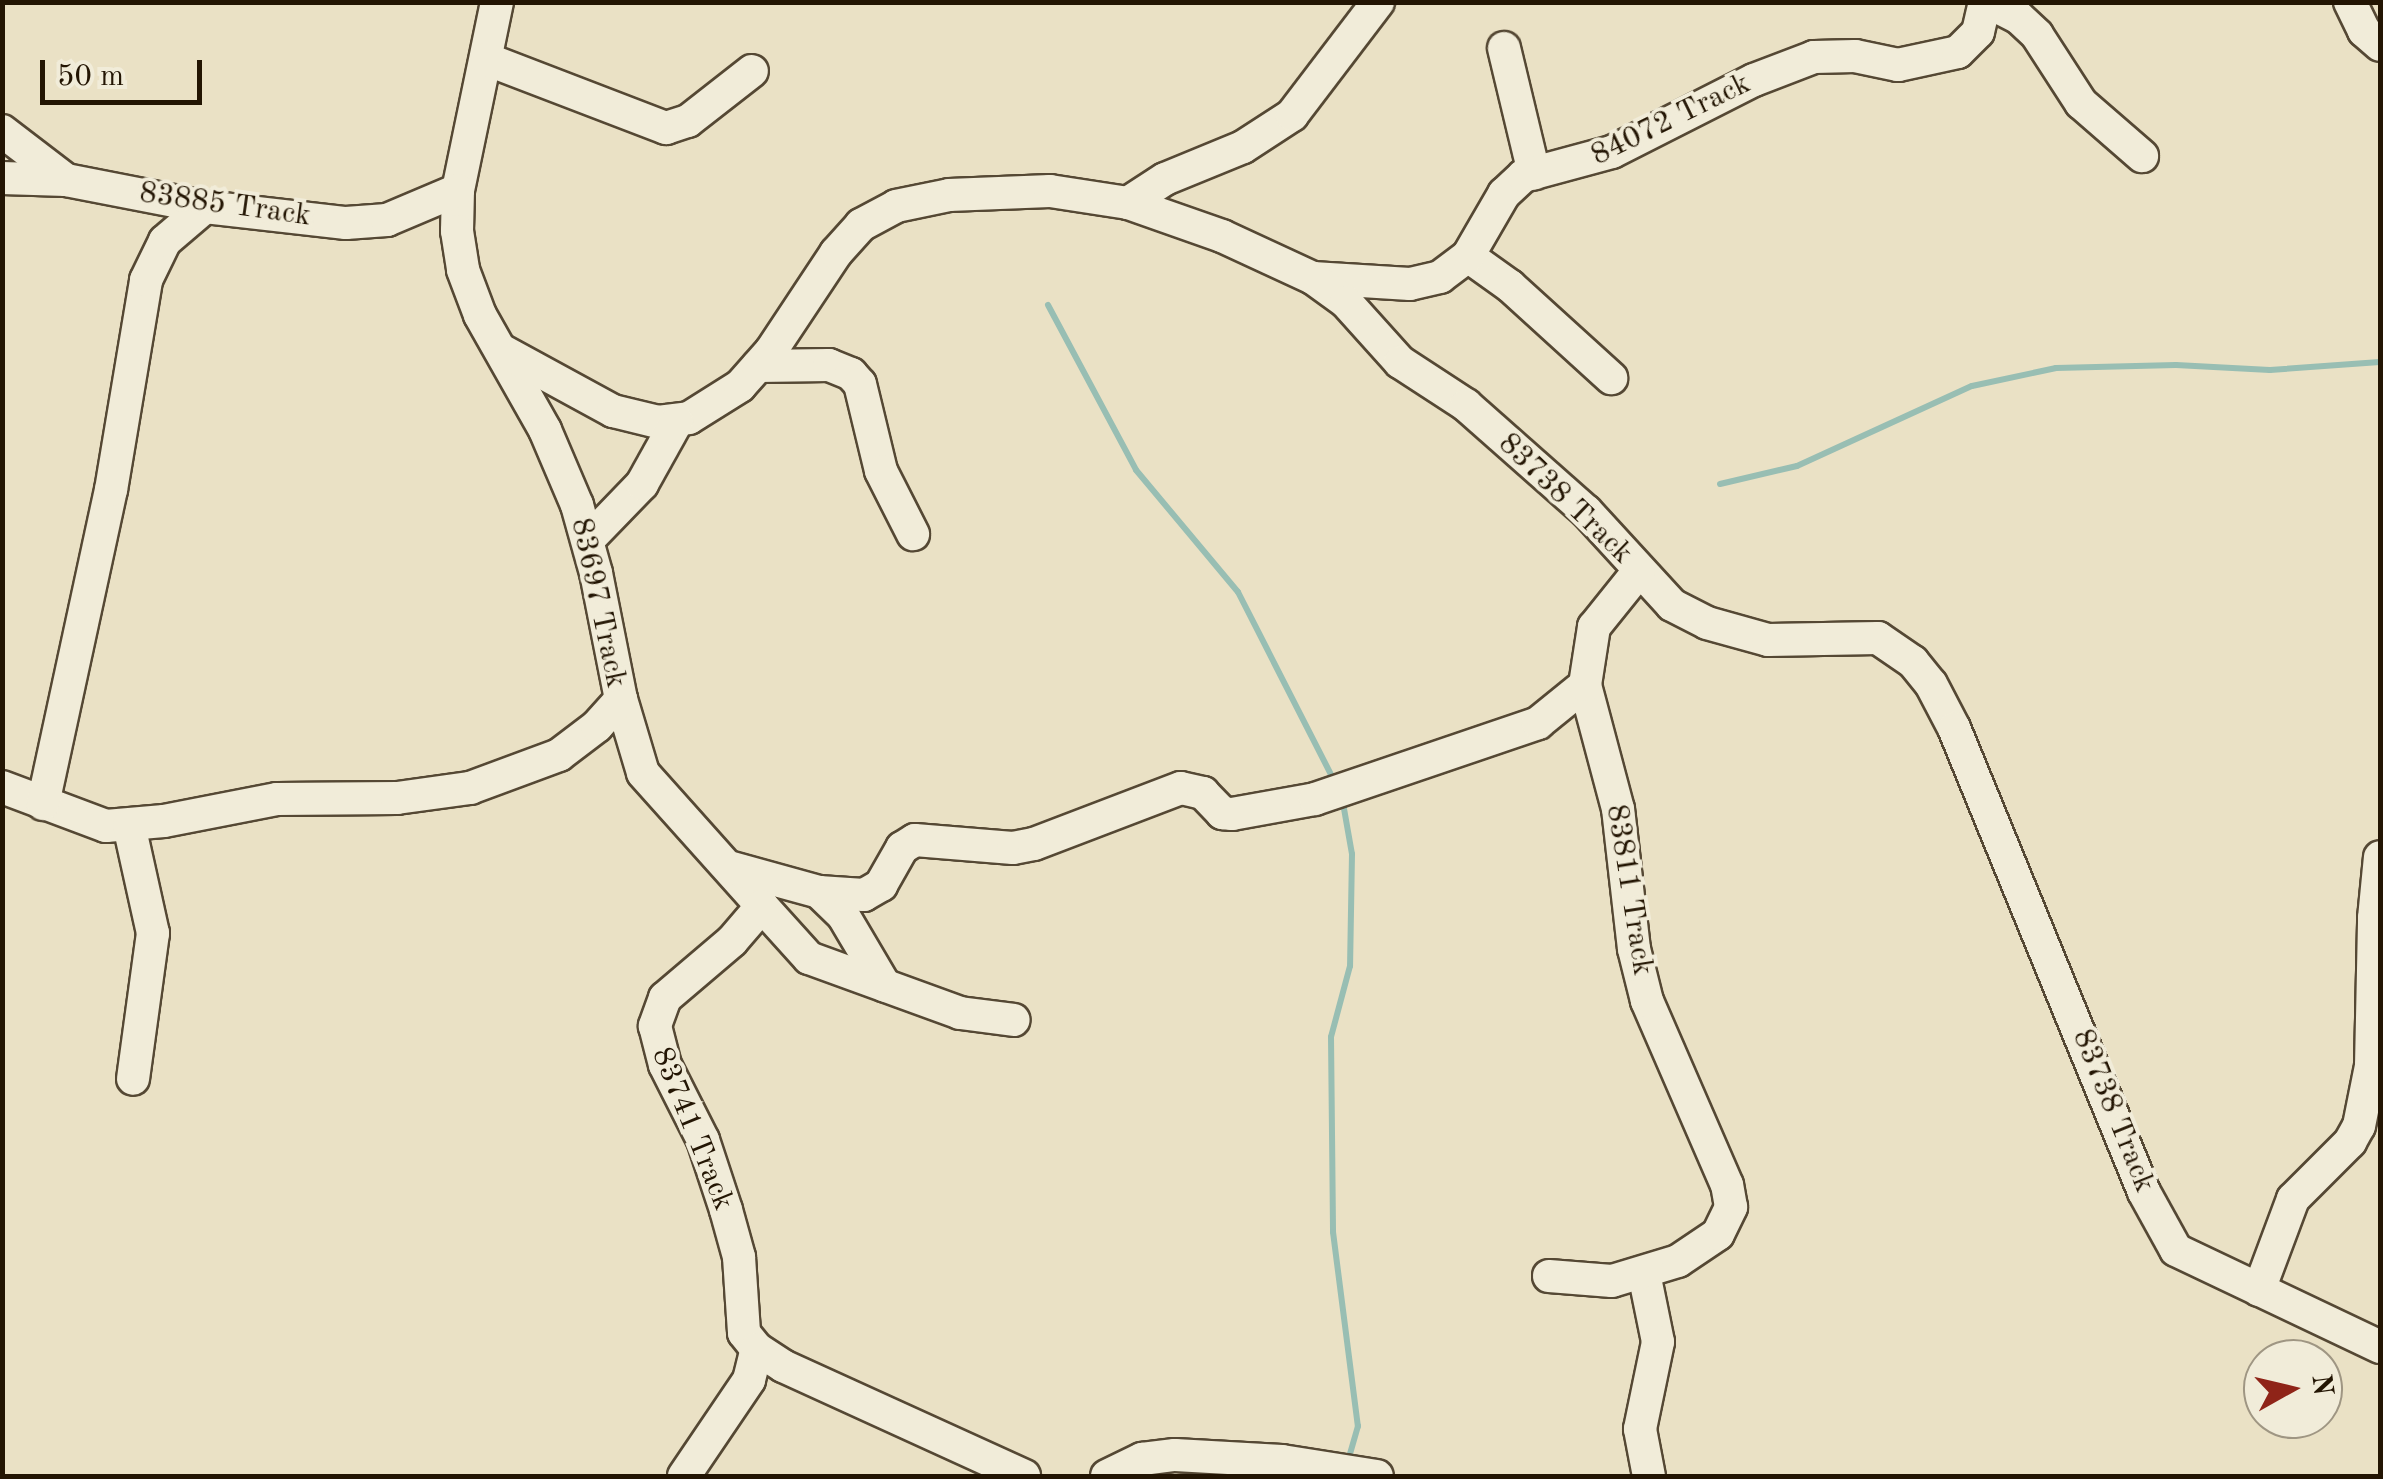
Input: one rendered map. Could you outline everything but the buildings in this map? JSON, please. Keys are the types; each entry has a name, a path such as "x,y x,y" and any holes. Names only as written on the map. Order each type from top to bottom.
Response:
{"street":[{"name":"83697 Track","path":"2,787 88,822 129,825 277,799 396,798 470,788 560,755 597,726 621,699 588,540 545,430 480,315 464,270 457,231 458,190 497,2"},
{"path":"1128,202 1164,179 1243,147 1292,115 1378,2"},
{"path":"1987,2 2018,17 2037,35 2081,103 2142,156"},
{"name":"84072 Track","path":"1312,278 1418,283 1440,277 1468,256 1514,182 1612,152 1754,80 1814,57 1855,56 1898,64 1958,52 1978,32 1987,2"},
{"path":"2350,2 2364,31 2380,45"},
{"path":"1504,48 1534,173"},
{"path":"486,59 666,128 688,121 752,71"},
{"name":"83885 Track","path":"2,130 66,180 204,207 346,222 388,220 458,190"},
{"path":"2,178 66,180"},
{"name":"83738 Track","path":"676,421 716,403 758,366 849,237 883,210 921,199 1022,190 1128,202 1222,236 1312,278 1346,302 1400,362 1502,436 1586,511 1672,604 1745,636 1782,641 1868,636 1890,644 1913,662 1932,684 1954,728 2161,1226 2176,1250 2190,1260 2380,1347"},
{"path":"42,804 111,490 146,280 165,240 204,207"},
{"path":"1468,256 1510,286 1611,378"},
{"path":"501,350 598,405 658,422 676,421"},
{"path":"758,366 829,366 851,374 867,401 881,471 913,534"},
{"path":"588,540 642,484 676,421"},
{"name":"83811 Track","path":"1639,571 1594,627 1585,685 1618,809 1634,949 1647,1000 1731,1199 1729,1215 1709,1243 1678,1261 1639,1275"},
{"path":"732,868 848,896 874,892 902,848 915,840 1012,848 1034,844 1181,788 1203,793 1222,813 1232,814 1315,799 1538,723 1585,685"},
{"path":"621,699 648,780 732,868 804,956 960,1014 1014,1020"},
{"path":"129,825 153,933 133,1079"},
{"path":"2259,1290 2293,1199 2350,1142 2359,1126 2371,1066 2373,938 2380,857"},
{"path":"819,892 843,915 885,986"},
{"name":"83741 Track","path":"757,1349 744,1333 739,1257 726,1210 702,1140 671,1079 655,1034 656,1016 665,998 732,940 762,906"},
{"path":"1548,1276 1612,1280 1639,1275 1658,1342 1640,1429 1649,1476"},
{"path":"684,1476 749,1380 757,1349 864,1406 1024,1476"},
{"path":"1107,1476 1142,1459 1175,1454 1282,1460 1377,1476"}],"waterway":[{"path":"1048,305 1136,470 1238,592 1335,782"},
{"path":"1720,484 1797,466 1972,386 2056,368 2176,365 2270,370 2380,362"},
{"path":"1343,803 1352,854 1350,966 1331,1037 1333,1232 1358,1426 1347,1464"}]}
